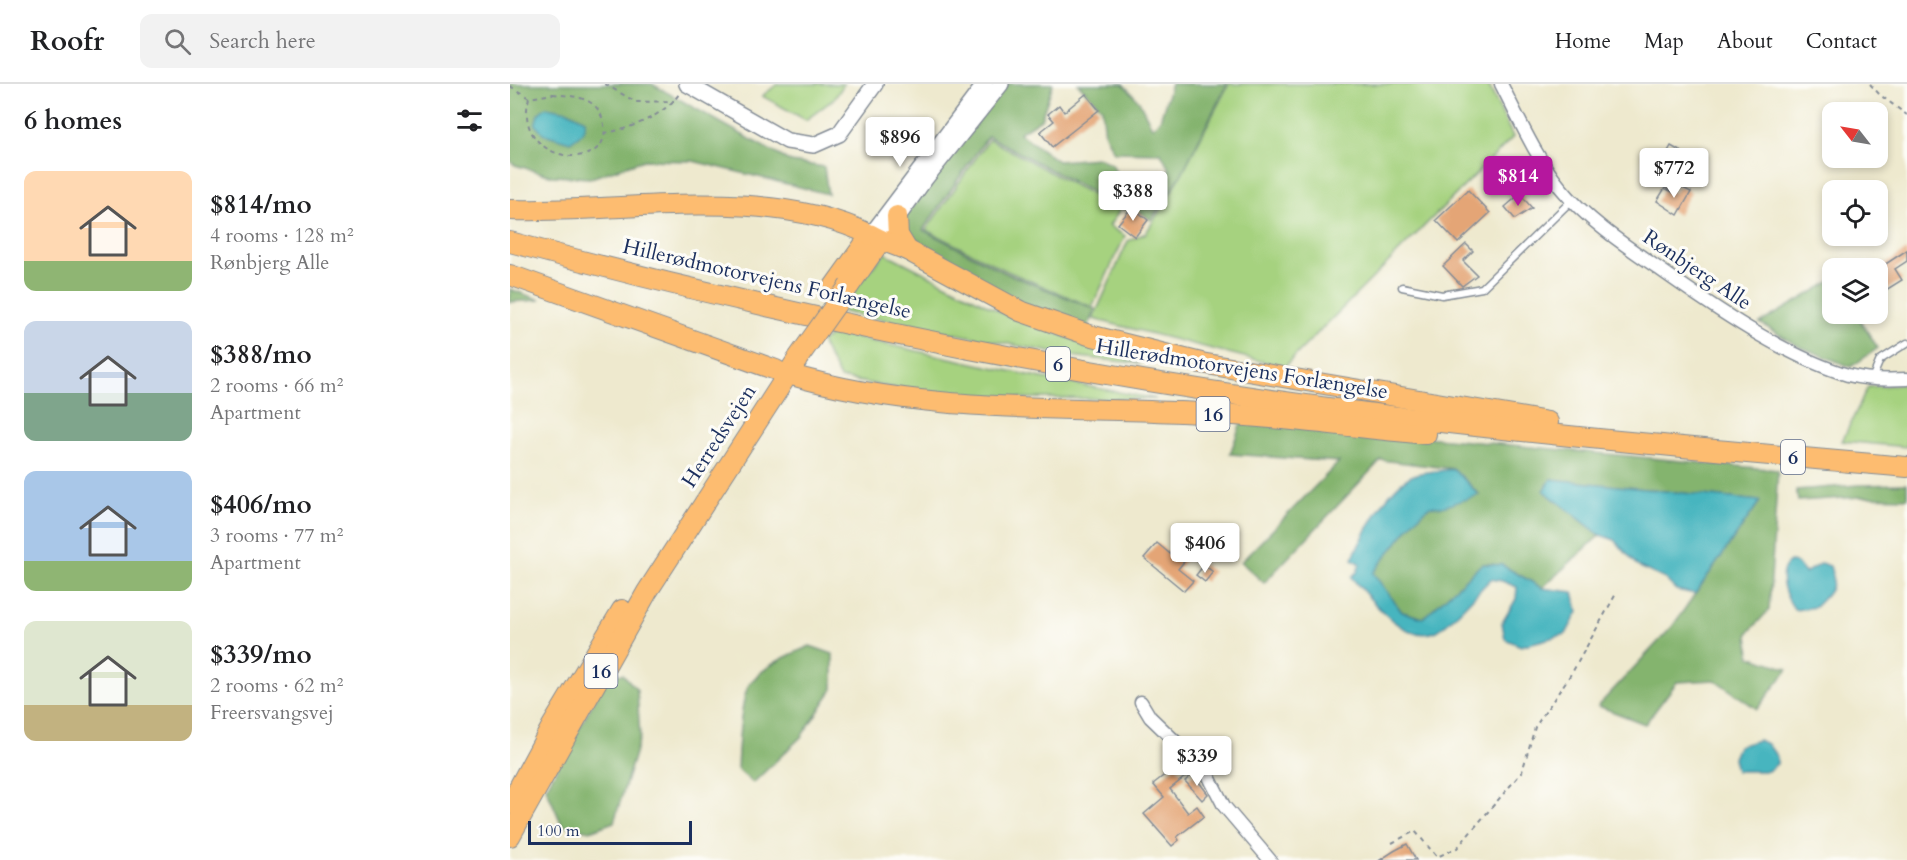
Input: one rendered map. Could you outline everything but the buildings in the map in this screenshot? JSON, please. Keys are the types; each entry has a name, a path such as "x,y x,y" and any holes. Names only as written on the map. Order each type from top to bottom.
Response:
{"main road":[{"path":"510,210 556,211 726,204 818,218 876,237"},
{"path":"897,216 898,235 907,250"},
{"name":"16","path":"876,237 907,250 1020,311 1089,335 1201,363 1558,423 1614,441"},
{"name":"Herredsvejen","path":"510,804 609,631 876,237"},
{"name":"Hillerødmotorvejens Forlængelse","path":"510,242 633,275 782,309 1047,363 1386,416 1614,441 1907,467"},
{"path":"510,274 687,340 788,364"},
{"name":"16","path":"788,364 892,397 958,404 1185,412 1598,451 1639,443"},
{"name":"Herredsvejen","path":"510,836 647,592 788,364"}],"street":[{"path":"684,88 787,141 814,145 839,135 875,84"},
{"name":"Herredsvejen","path":"876,237 985,84"},
{"name":"Herredsvejen","path":"876,237 897,216 1001,84"},
{"name":"Rønbjerg Alle","path":"1501,84 1539,159 1588,217 1627,247 1707,302 1774,342 1825,367 1849,375 1872,379 1907,379"},
{"path":"1141,702 1150,717 1206,771 1224,806 1270,860"}],"lane":[{"path":"1402,287 1442,295 1482,288 1572,200"},
{"path":"1872,379 1880,360 1907,343"}],"path":[{"path":"605,84 636,102 674,101"},
{"path":"1870,84 1880,95 1907,115"},
{"path":"510,86 529,98 554,94 578,96 597,108 602,117 604,133 596,148 576,157 548,153"},
{"path":"604,133 615,132 665,110 684,88"},
{"path":"521,111 529,98"},
{"path":"1392,843 1415,831 1437,857 1457,848 1522,772 1534,727 1574,671 1617,592"}],"green space":[{"path":"510,84 652,84 791,162 824,167 828,194 693,161 644,160 591,178 552,176 515,165 510,161"},
{"path":"778,84 844,84 835,98 806,120 762,96"},
{"path":"1006,84 1053,84 1041,119 1019,133 1058,161 1099,158 1112,164 1124,188 1170,170 1161,153 1114,152 1105,135 1102,108 1078,84 1123,84 1139,101 1152,127 1160,120 1171,84 1227,84 1180,177 1151,220 1131,205 1125,210 988,136 923,230 1006,273 1095,309 1087,329 1010,299 914,243 905,234 903,219"},
{"path":"1229,84 1488,84 1513,137 1284,367 1093,319 1128,241 1146,233 1178,181"},
{"path":"989,139 1120,210 1109,226 1125,236 1092,307 1007,271 926,230"},
{"path":"885,253 1007,315 1141,364 1071,356 843,312 859,283"},
{"path":"1822,286 1822,324 1862,324 1878,348 1851,367 1798,346 1760,323"},
{"path":"510,289 540,300 510,302"},
{"path":"834,333 1037,377 1156,399 1007,398 912,391 840,378 821,342"},
{"path":"1907,384 1907,447 1842,441 1868,387"},
{"path":"1242,420 1778,470 1769,610 1748,633 1750,656 1788,669 1757,709 1715,680 1677,682 1645,724 1598,706 1672,627 1760,501 1551,479 1544,491 1600,535 1542,588 1502,565 1482,564 1423,618 1402,612 1372,573 1414,521 1430,506 1479,494 1454,469 1381,460 1264,583 1241,562 1339,462 1230,454"},
{"path":"1907,484 1907,498 1861,497 1798,501 1796,490 1859,485"},
{"path":"810,646 833,654 833,689 801,737 753,783 737,769 740,723 747,688 771,665"},
{"path":"623,674 637,690 640,737 614,822 590,831 562,825 546,788 608,676"}],"water":[{"path":"546,107 568,111 585,120 584,130 570,142 544,134 535,125 538,114"},
{"path":"1454,469 1479,495 1442,507 1430,506 1414,521 1373,573 1402,612 1423,618 1482,564 1502,565 1542,588 1573,592 1578,612 1566,634 1521,646 1505,639 1502,623 1516,599 1517,587 1491,579 1443,627 1425,634 1412,632 1389,618 1351,577 1357,572 1360,564 1352,559 1370,523 1397,487 1417,474"},
{"path":"1551,479 1760,501 1695,594 1676,590 1665,579 1637,566 1615,540 1600,535 1544,491"},
{"path":"1790,562 1797,563 1805,573 1821,563 1830,566 1832,584 1824,598 1815,607 1795,610 1791,605 1782,578 1785,566"},
{"path":"1758,740 1768,744 1777,757 1777,764 1768,771 1736,771 1733,758 1738,746"}]}
